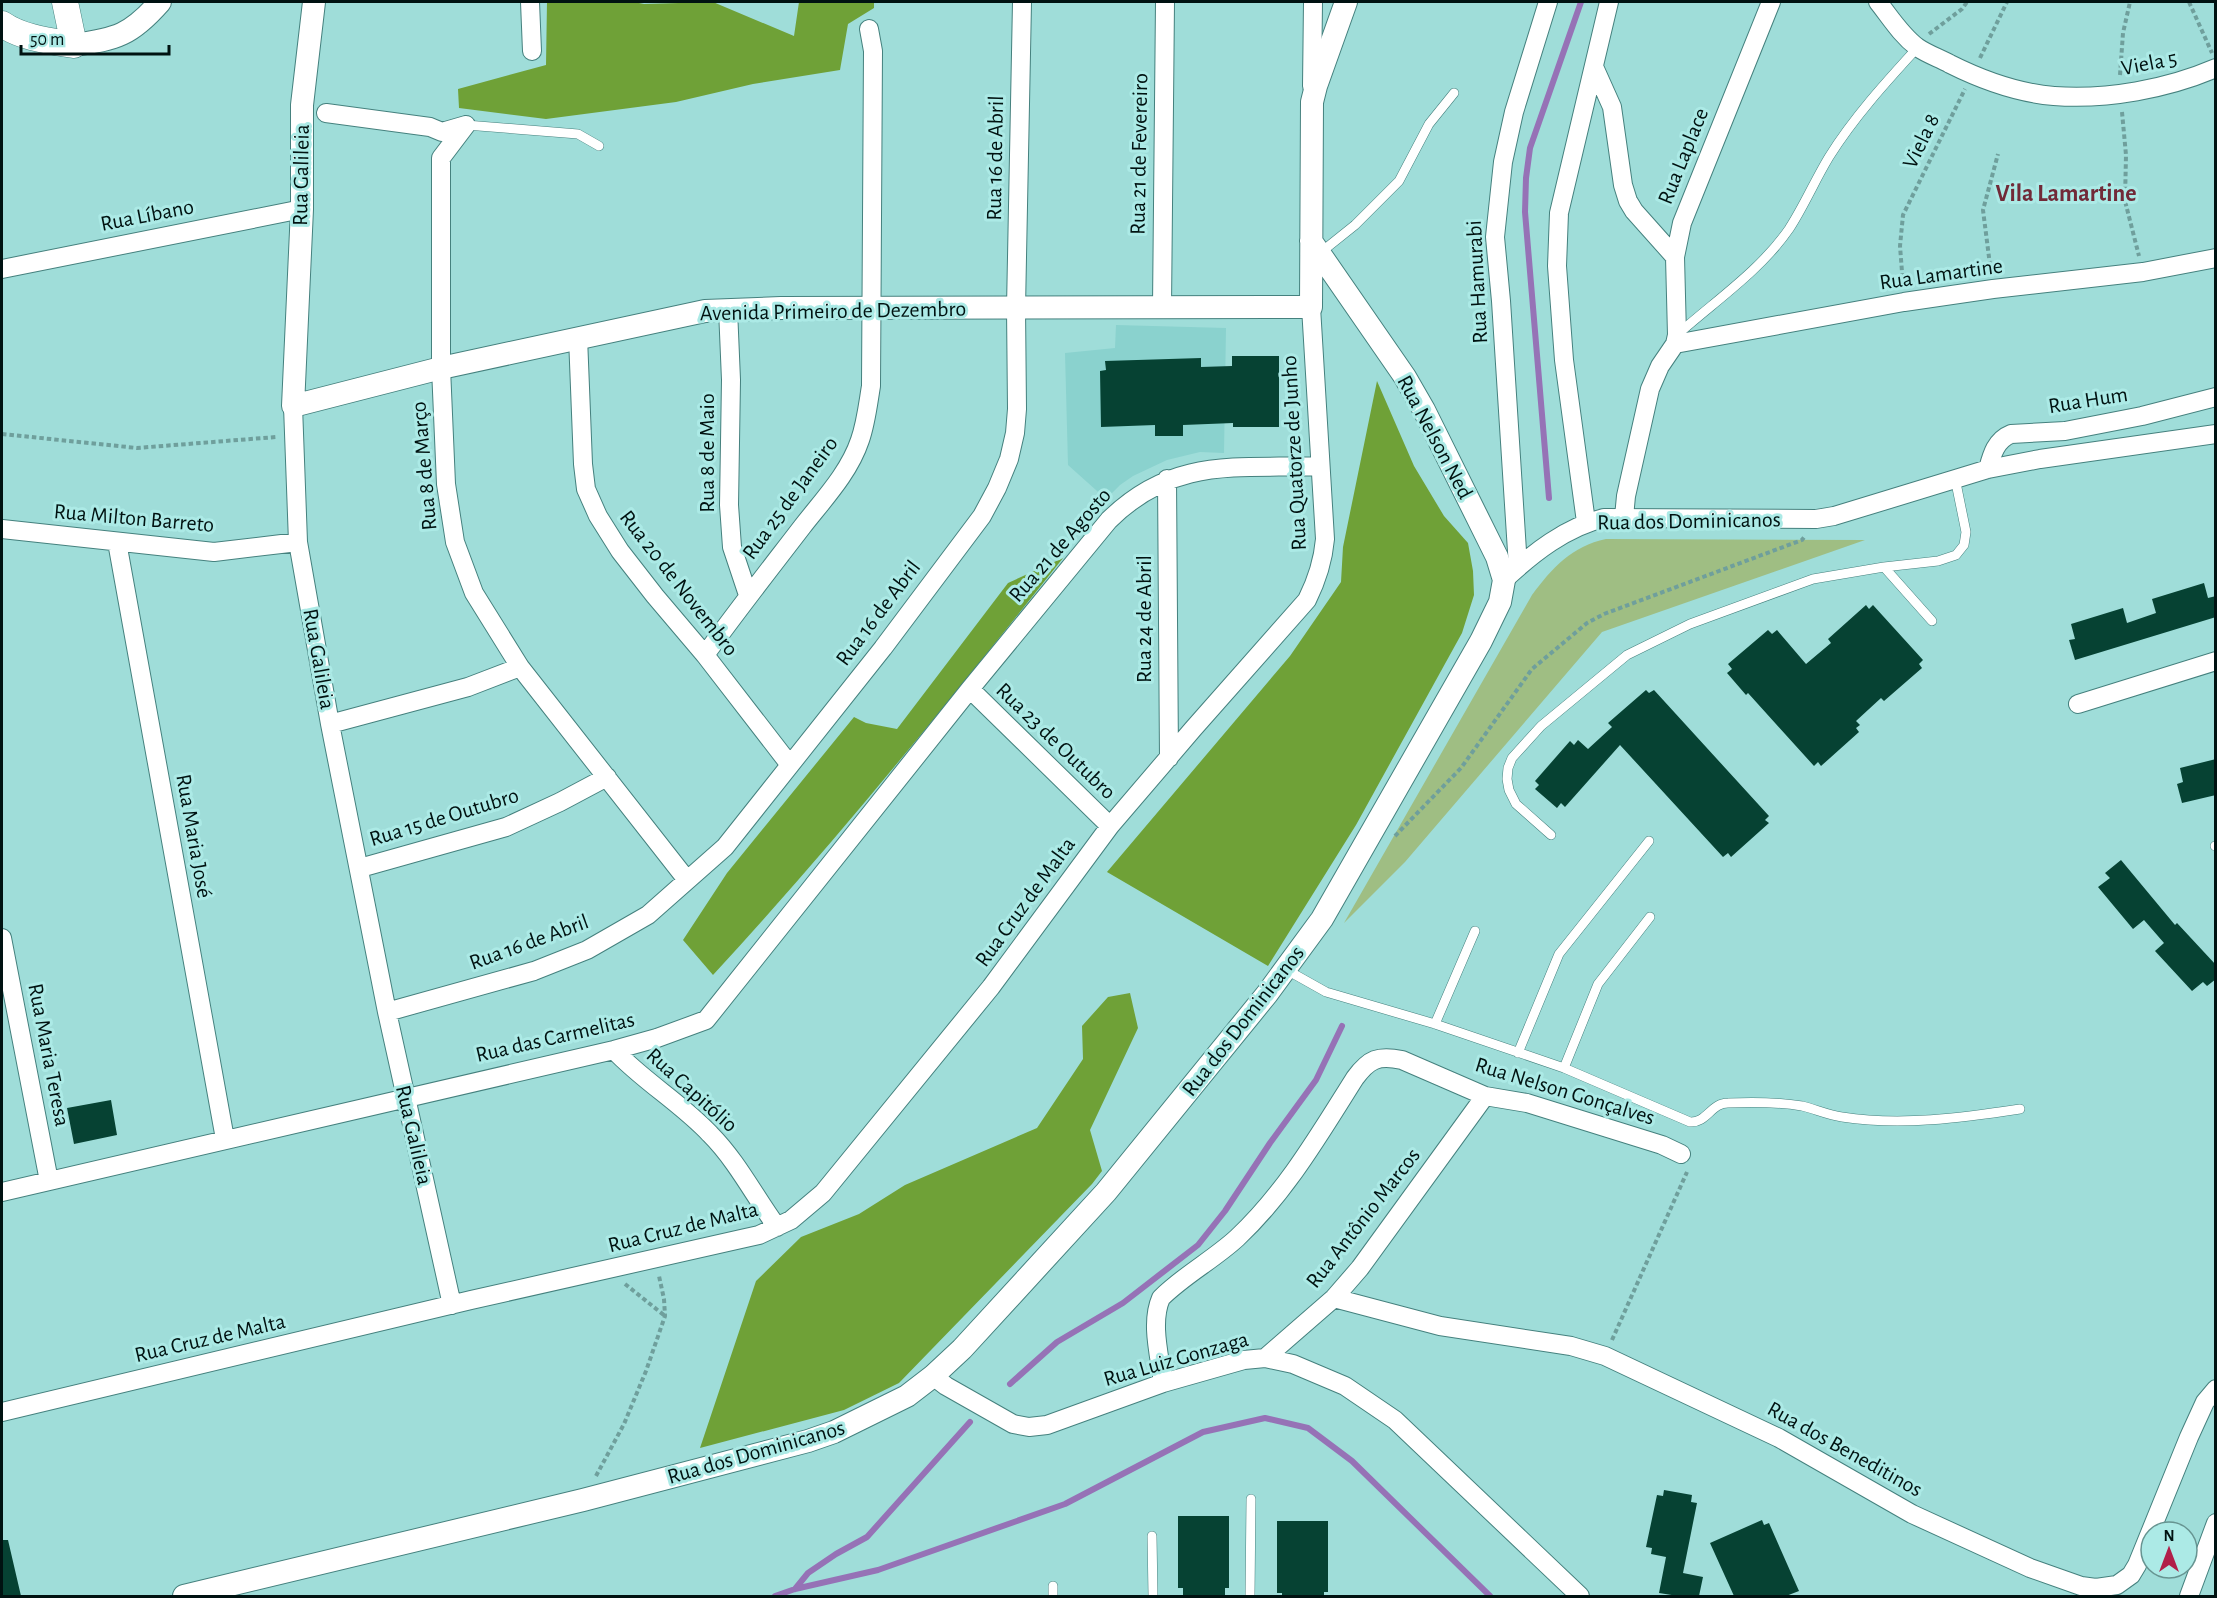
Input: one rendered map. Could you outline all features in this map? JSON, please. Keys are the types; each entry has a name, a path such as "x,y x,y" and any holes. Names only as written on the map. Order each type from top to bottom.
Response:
{"main road":[{"path":"2,24 8,29 40,39 74,45 65,2"}],"street":[{"path":"74,45 107,40 125,34 160,2"},
{"name":"Rua Galileia","path":"314,2 302,105 302,209 293,406 298,542 330,724 387,1012 452,1305"},
{"path":"530,2 532,51"},
{"name":"Rua 16 de Abril","path":"387,1012 514,978 587,950 648,915 725,847 982,516 1009,459 1015,433 1018,381 1016,308 1022,2"},
{"name":"Rua 21 de Fevereiro","path":"1162,307 1165,2"},
{"path":"1311,307 1316,247 1312,102 1313,2"},
{"path":"1312,102 1318,78 1346,2"},
{"name":"Rua Hamurabi","path":"1511,573 1495,237 1503,162 1514,111 1548,2"},
{"path":"1586,522 1564,360 1557,266 1559,213 1610,2"},
{"name":"Rua Laplace","path":"1676,339 1674,257 1682,223 1771,2"},
{"path":"1878,2 1903,33 1918,47 1972,75"},
{"name":"Rua 25 de Janeiro","path":"705,655 748,595 836,483 850,462 860,440 867,415 871,386 873,51 869,29"},
{"name":"Viela 5","path":"1972,75 2002,86 2054,96 2089,95 2120,93 2190,79 2216,68"},
{"path":"1595,69 1612,107 1623,185 1628,201 1674,257"},
{"path":"326,113 430,127 442,132 466,125"},
{"name":"Rua 8 de Março","path":"466,125 441,158 441,368 446,484 455,542 474,593 520,667 687,880"},
{"name":"Rua Líbano","path":"2,269 302,209"},
{"name":"Rua Nelson Ned","path":"1316,247 1405,378 1424,410 1497,556 1511,573"},
{"name":"Rua Lamartine","path":"1676,339 1992,289 2143,272 2216,258"},
{"path":"1311,307 1329,297 1341,296 1353,300"},
{"name":"Avenida Primeiro de Dezembro","path":"293,406 441,368 705,311 871,308 1311,307"},
{"name":"Rua Quatorze de Junho","path":"1169,758 1290,621 1317,581 1325,539 1311,307"},
{"name":"Rua 8 de Maio","path":"728,309 729,505 732,547 748,595"},
{"name":"Rua 20 de Novembro","path":"578,338 583,464 586,489 598,516 620,551 705,655 790,765"},
{"path":"1624,517 1626,496 1650,389 1676,339"},
{"name":"Rua Hum","path":"1988,469 1996,447 2005,436 2011,434 2065,431 2142,416 2216,397"},
{"name":"Rua dos Dominicanos","path":"184,1596 583,1500 808,1441 834,1432 907,1396 933,1376 962,1348 1106,1192 1285,969 1322,919 1372,834 1490,624 1511,573 1568,531 1586,522 1624,517 1816,519 1834,516 1988,469 2040,459 2216,434"},
{"name":"Rua 21 de Agosto","path":"970,689 1109,520 1135,497 1167,479 1188,473 1212,469 1320,466"},
{"name":"Rua 24 de Abril","path":"1167,479 1169,758"},
{"name":"Rua Milton Barreto","path":"2,529 214,552 298,542"},
{"name":"Rua Maria José","path":"117,542 225,1139"},
{"path":"2078,704 2216,661"},
{"path":"330,724 468,687 520,667"},
{"name":"Rua 23 de Outubro","path":"970,689 1110,826"},
{"name":"Rua das Carmelitas","path":"2,1192 614,1050 657,1038 706,1020 970,689"},
{"name":"Rua Cruz de Malta","path":"2,1412 741,1239 777,1227 804,1210 851,1162 991,987 1110,826 1169,758"},
{"name":"Rua 15 de Outubro","path":"360,868 506,827 561,802 607,777"},
{"name":"Rua Maria Teresa","path":"2,938 49,1181"},
{"name":"Rua Capitólio","path":"614,1050 629,1066 711,1134 729,1156 777,1227"},
{"name":"Rua Nelson Gonçalves","path":"1163,1383 1156,1323 1156,1309 1161,1298 1237,1238 1271,1202 1298,1169 1363,1067 1378,1058 1388,1057 1401,1060 1485,1096 1537,1106 1662,1145 1681,1154"},
{"name":"Rua Antônio Marcos","path":"1265,1358 1334,1298 1360,1268 1485,1096"},
{"name":"Rua dos Beneditinos","path":"1334,1298 1440,1326 1571,1346 1605,1356 1779,1438 1912,1514 2030,1568 2081,1586 2096,1588 2108,1587 2125,1580 2137,1565 2189,1437 2205,1402 2216,1389"},
{"name":"Rua Luiz Gonzaga","path":"933,1376 1013,1424 1029,1427 1047,1425 1163,1383 1244,1360 1265,1358 1293,1364 1345,1386 1395,1420 1580,1596"},
{"path":"2189,1596 2216,1522"}],"lane":[{"path":"1676,339 1748,274 1789,229 1830,156 1875,93 1918,47"},
{"path":"1316,247 1371,210 1399,181 1429,124 1454,93"},
{"path":"466,125 578,134 599,146"},
{"path":"1551,835 1516,804 1509,790 1508,768 1512,758 1541,726 1627,655 1690,624 1813,579 1948,559 1961,550 1966,540 1955,478"},
{"path":"1884,567 1932,621"},
{"path":"1518,1053 1558,954 1648,841"},
{"path":"1564,1068 1598,984 1650,917"},
{"path":"1435,1024 1475,931"},
{"path":"1285,969 1326,992 1435,1024 1564,1068 1690,1122 1700,1121 1715,1106 1727,1103 1781,1104 1841,1117 1912,1121 1965,1117 2020,1109"},
{"path":"1250,1596 1251,1499"},
{"path":"1152,1536 1152,1596"},
{"path":"1053,1586 1053,1596"}],"path":[{"path":"1918,47 1924,39 1962,9 1967,2"},
{"name":"Viela 8","path":"1904,302 1900,246 1903,215 2007,2"},
{"path":"2130,2 2123,33 2120,93 2126,155 2125,201 2143,272"},
{"path":"2189,2 2216,59"},
{"path":"1992,289 1983,210 1998,154"},
{"path":"2,434 136,448 294,435"},
{"path":"1372,834 1390,842 1461,768 1532,669 1587,623 1604,614 1802,540 1816,519"},
{"path":"1605,1356 1684,1181 1689,1167 1686,1157 1681,1154"},
{"path":"583,1500 624,1424 665,1316 664,1299 654,1259"},
{"path":"608,1270 665,1316"}],"shaded area":[{"path":"1116,325 1226,328 1224,453 1200,452 1167,460 1133,476 1106,499 1068,465 1065,353 1115,348"}],"green space":[{"path":"547,2 644,4 713,2 794,36 799,2 874,2 874,8 848,24 840,70 753,84 676,102 546,119 459,108 458,89 546,65"},
{"path":"1377,381 1414,466 1444,516 1468,543 1474,595 1462,633 1356,825 1268,966 1107,872 1290,656 1341,582 1343,547"},
{"path":"1606,539 1865,540 1602,632 1405,862 1344,923 1532,595 1555,567 1573,553 1594,542"},
{"path":"1063,558 848,822 713,975 683,940 727,873 854,717 866,723 897,729 1008,583"},
{"path":"1130,993 1138,1028 1090,1130 1102,1171 1092,1184 899,1383 844,1410 700,1448 756,1281 801,1237 859,1214 905,1185 1037,1128 1083,1059 1082,1026 1108,997"}],"building":[{"path":"1232,356 1279,356 1279,427 1233,427 1233,423 1183,425 1183,436 1155,436 1155,425 1101,427 1100,371 1106,370 1105,361 1201,358 1201,367 1232,366"},
{"path":"2204,583 2208,598 2216,596 2216,617 2075,660 2069,640 2075,639 2071,624 2123,608 2127,623 2156,613 2152,599"},
{"path":"1866,605 1869,609 1873,605 1923,660 1919,664 1922,668 1884,701 1881,698 1856,721 1860,725 1856,728 1859,732 1821,766 1818,762 1814,766 1727,673 1732,669 1728,664 1768,630 1772,634 1777,630 1806,664 1831,643 1828,639"},
{"path":"1646,690 1649,693 1654,690 1769,816 1765,820 1769,823 1731,857 1728,853 1723,857 1620,745 1565,807 1561,803 1557,808 1535,789 1539,785 1535,781 1570,741 1574,745 1578,740 1588,749 1612,727 1608,723"},
{"path":"2216,759 2216,795 2182,803 2177,784 2183,782 2180,768"},
{"path":"2121,860 2175,925 2177,923 2216,965 2216,979 2207,986 2203,982 2192,991 2155,951 2164,943 2144,920 2133,929 2098,887 2110,878 2105,873"},
{"path":"111,1100 117,1135 74,1144 67,1108"},
{"path":"1664,1490 1692,1495 1691,1502 1697,1503 1683,1573 1703,1577 1699,1596 1659,1593 1666,1557 1651,1554 1652,1548 1646,1547 1657,1495 1663,1496"},
{"path":"1178,1516 1229,1516 1229,1588 1225,1588 1225,1596 1183,1596 1183,1588 1178,1588"},
{"path":"1762,1520 1764,1525 1769,1523 1799,1591 1786,1596 1734,1596 1710,1543"},
{"path":"1277,1521 1328,1521 1328,1592 1324,1592 1324,1596 1282,1596 1282,1593 1277,1593"},
{"path":"2,1540 8,1540 21,1596 2,1596"}],"waterway":[{"path":"1549,498 1525,212 1526,178 1530,148 1581,2"},
{"path":"1010,1384 1057,1342 1123,1303 1198,1245 1225,1211 1270,1143 1316,1080 1342,1026"},
{"path":"775,1596 795,1589 878,1570 1065,1504 1203,1432 1265,1418 1308,1428 1352,1461 1490,1596"},
{"path":"795,1589 808,1573 867,1537 970,1422"}],"district":[{"name":"Vila Lamartine","path":"2066,194"}]}
